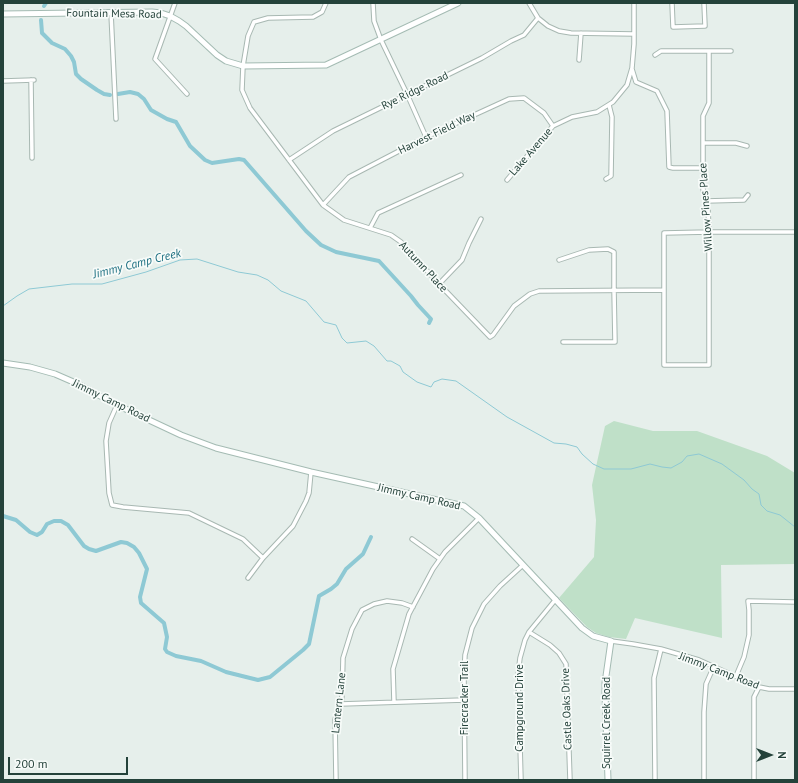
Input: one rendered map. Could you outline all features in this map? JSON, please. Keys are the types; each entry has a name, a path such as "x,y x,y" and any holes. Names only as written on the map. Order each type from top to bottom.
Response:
{"street":[{"path":"175,3 155,59 187,94"},
{"name":"Autumn Place","path":"326,3 322,12 313,17 268,18 254,22 248,36 243,66 242,90 250,108 322,205 344,220 391,235 401,242 490,337 514,306 530,294 539,291 663,290"},
{"path":"374,3 374,21 381,40 426,137"},
{"name":"Fountain Mesa Road","path":"3,14 161,13 170,16 186,26 226,61 243,66 326,65 458,3"},
{"path":"529,3 538,18 548,26 560,32 634,34"},
{"name":"Lake Avenue","path":"507,180 554,126 572,117 597,112 613,102 627,85 632,68 634,44 634,3"},
{"path":"672,3 673,27 705,26 704,3"},
{"path":"111,13 116,119"},
{"name":"Rye Ridge Road","path":"289,160 333,131 482,58 524,35 538,18"},
{"path":"579,60 581,33"},
{"name":"Willow Pines Place","path":"663,290 664,365 709,365 709,232 708,208 703,189 703,116 709,103 709,51"},
{"path":"655,55 661,52 731,51"},
{"path":"632,68 636,82 657,91 667,111 669,167 703,168"},
{"path":"3,81 32,80 32,158"},
{"name":"Harvest Field Way","path":"322,205 350,177 426,137 509,99 524,98 544,113 554,126"},
{"path":"606,179 611,176 612,117 609,105"},
{"path":"703,143 736,143 747,146"},
{"path":"370,228 378,213 461,175"},
{"path":"706,201 744,200 748,195"},
{"path":"439,284 462,260 482,219"},
{"path":"663,290 664,233 795,232"},
{"path":"559,260 589,250 608,249 614,252 615,342 563,342"},
{"name":"Jimmy Camp Road","path":"3,363 30,367 55,374 181,435 216,448 312,472 464,506 480,518 582,628 593,636 611,641 661,649 699,660 759,687 769,689 795,689"},
{"path":"117,405 109,422 106,441 109,493 112,505 123,508 189,513 243,539 263,558"},
{"path":"248,578 263,558 292,526 309,493 312,472"},
{"path":"394,702 393,669 409,614 433,569 445,552 480,518"},
{"path":"412,539 440,559"},
{"name":"Firecracker Trail","path":"465,780 465,654 472,628 484,604 523,564"},
{"name":"Campground Drive","path":"521,780 518,674 520,658 529,632 556,599"},
{"name":"Lantern Lane","path":"336,780 335,720 341,704 343,658 352,628 362,610 374,604 387,601 402,603 413,607"},
{"path":"736,676 744,657 749,634 748,601 795,602"},
{"name":"Castle Oaks Drive","path":"529,632 560,653 566,664 570,780"},
{"name":"Squirrel Creek Road","path":"608,780 605,683 611,641"},
{"path":"655,780 654,678 661,649"},
{"path":"704,780 704,712 706,684 714,666"},
{"path":"754,780 754,697 759,687"},
{"path":"341,704 464,700"}],"green space":[{"path":"614,421 653,431 697,431 767,456 795,473 795,564 721,565 722,638 635,618 626,639 609,637 596,633 587,627 559,598 594,557 596,520 592,485 605,426"}],"waterway":[{"path":"41,20 42,33 52,43 65,49 71,56 74,62 76,74 97,90 104,94 110,95"},
{"path":"118,94 130,92 138,94 144,99 151,110 176,122 190,146 205,160 212,163 239,159 244,160 306,231 321,245 336,252 379,261 431,319 429,323"},
{"name":"Jimmy Camp Creek","path":"3,306 29,289 72,284 102,284 146,272 180,260 197,259 238,272 257,275 268,280 281,291 306,301 324,322 336,325 342,338 347,343 366,341 374,346 387,361 391,361 400,366 403,372 417,382 431,387 434,382 442,379 456,381 507,417 554,443 577,447 593,464 604,469 631,469 650,464 671,468 682,462 687,456 699,454 722,464 744,480 759,494 761,505 767,511 780,515 795,527"},
{"path":"3,516 16,520 30,532 37,535 42,532 47,524 54,521 61,521 68,525 84,546 96,551 121,542 127,543 134,547 139,553 147,569 140,597 141,603 164,623 167,637 165,649 167,652 176,656 201,661 226,672 258,680 270,677 309,644 319,596 337,584 346,569 363,554 371,537"}]}
